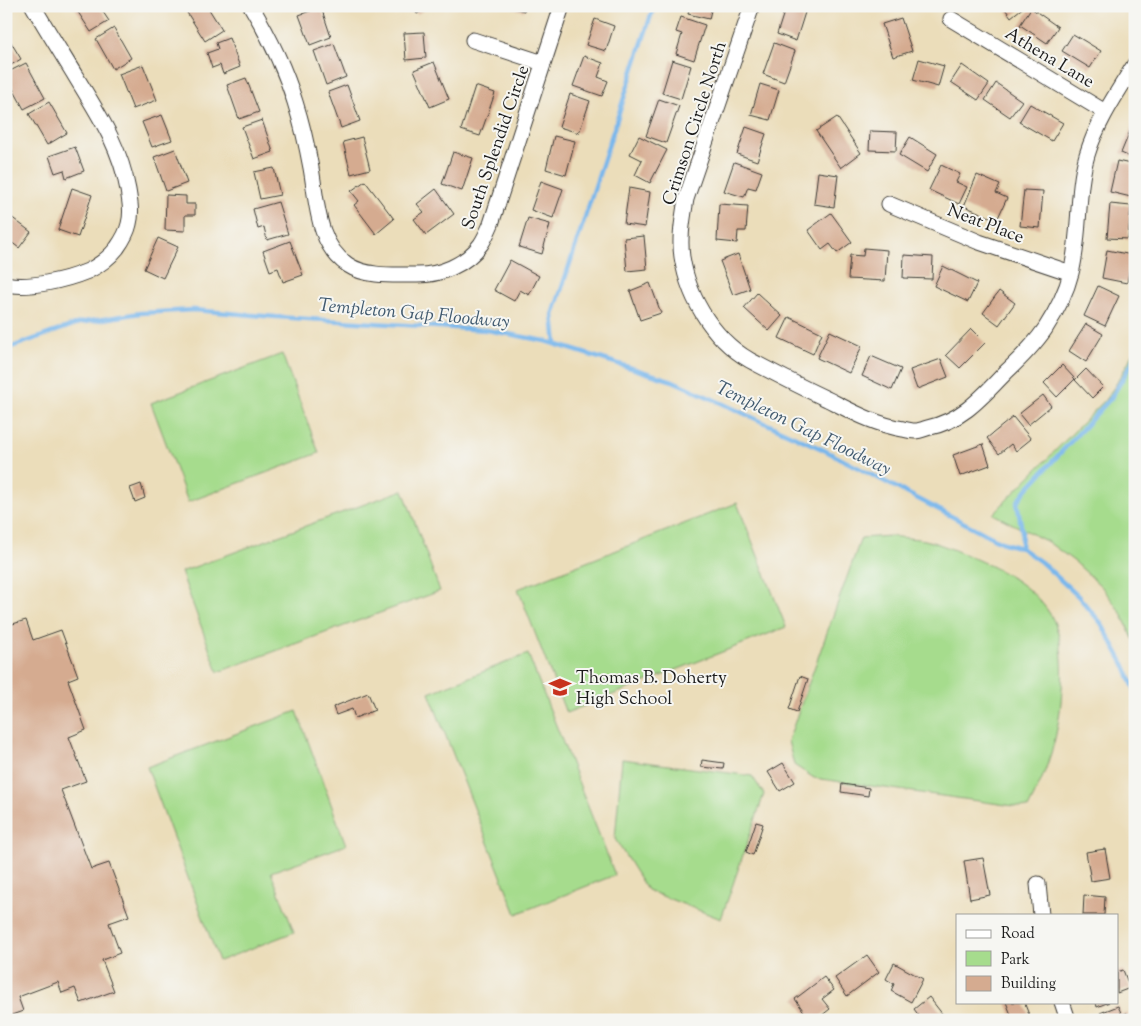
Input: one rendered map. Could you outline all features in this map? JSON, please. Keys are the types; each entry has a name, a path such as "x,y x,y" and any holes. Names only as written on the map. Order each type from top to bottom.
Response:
{"street":[{"path":"6,284 29,285 54,281 99,266 112,255 123,240 129,224 131,205 121,162 98,112 32,6"},
{"name":"South Splendid Circle","path":"251,6 272,45 295,101 303,127 322,226 328,243 348,265 375,273 401,275 433,274 451,268 466,259 480,245 491,224 562,6"},
{"name":"Crimson Circle North","path":"752,6 686,200 681,227 682,256 688,281 698,306 711,326 730,346 749,360 867,419 894,428 915,431 936,426 955,418 973,406 1028,350 1044,330 1065,292 1071,273 1076,244 1083,170 1087,154 1105,112 1135,64"},
{"name":"Athena Lane","path":"951,19 1105,112"},
{"name":"South Splendid Circle","path":"473,40 544,63"},
{"name":"Neat Place","path":"890,204 979,242 1071,273"},
{"path":"1038,884 1041,914"},
{"path":"1063,1004 1068,1020"}],"green space":[{"path":"1135,350 1135,643 1121,613 1102,587 1075,562 1048,542 993,514 1105,400"},
{"path":"282,354 319,453 188,502 151,403"},
{"path":"403,490 440,591 218,672 181,572"},
{"path":"737,503 786,627 566,713 518,589"},
{"path":"891,536 930,541 989,565 1023,585 1042,603 1050,614 1057,628 1061,645 1061,706 1054,744 1040,784 1028,808 814,778 794,765 788,741 861,538"},
{"path":"528,654 615,875 516,914 429,693"},
{"path":"297,711 346,845 271,872 294,932 219,961 147,767"},
{"path":"622,759 752,776 764,794 721,919 647,890 615,839"}],"building":[{"path":"74,6 99,6 109,21 91,32"},
{"path":"193,6 207,6 222,30 205,41 186,11"},
{"path":"412,6 430,6 417,14"},
{"path":"506,6 525,6 524,11"},
{"path":"690,6 712,6 709,19 688,14"},
{"path":"786,6 807,6 796,41 777,34"},
{"path":"1003,6 1025,6 1011,17"},
{"path":"321,7 331,37 310,45 299,15"},
{"path":"1031,8 1058,27 1047,43 1020,25"},
{"path":"681,17 705,25 694,60 676,54 682,34 676,32"},
{"path":"901,18 912,51 893,57 882,24"},
{"path":"595,19 614,26 606,51 586,45"},
{"path":"114,28 131,58 113,69 96,39"},
{"path":"424,32 426,58 406,60 404,33"},
{"path":"6,34 21,59 6,68"},
{"path":"1073,34 1101,51 1090,68 1062,51"},
{"path":"229,38 240,67 223,74 220,65 212,68 207,53 218,49 216,43"},
{"path":"774,43 795,51 784,82 763,74"},
{"path":"334,44 346,77 326,85 314,51"},
{"path":"584,56 603,63 598,77 608,81 602,96 573,86"},
{"path":"919,59 944,66 938,87 913,80"},
{"path":"672,60 691,66 681,99 662,93"},
{"path":"434,62 449,99 430,107 414,70"},
{"path":"26,63 45,98 24,109 6,73"},
{"path":"143,65 157,100 133,109 119,74"},
{"path":"962,65 989,84 978,100 951,82"},
{"path":"246,78 259,112 239,119 227,85"},
{"path":"996,83 1022,101 1010,117 985,100"},
{"path":"760,84 779,90 770,120 751,115"},
{"path":"347,85 360,121 341,128 328,92"},
{"path":"475,86 495,93 480,136 461,130"},
{"path":"570,94 590,101 579,133 559,127"},
{"path":"659,99 679,106 666,143 646,136"},
{"path":"49,102 67,133 47,145 29,114"},
{"path":"1030,104 1063,123 1052,141 1019,122"},
{"path":"162,115 172,140 152,147 142,122"},
{"path":"837,117 861,153 841,168 816,131"},
{"path":"1135,119 1135,159 1121,153"},
{"path":"262,120 273,152 254,159 242,127"},
{"path":"746,127 766,134 757,161 737,154"},
{"path":"870,131 897,132 896,151 869,150"},
{"path":"554,136 575,141 566,175 546,169"},
{"path":"639,136 667,150 650,183 635,175 642,160 630,154"},
{"path":"362,137 370,169 351,174 343,142"},
{"path":"910,137 937,154 927,172 899,155"},
{"path":"75,147 84,171 66,178 64,170 55,173 49,156"},
{"path":"175,149 187,183 166,191 154,157"},
{"path":"453,152 473,158 462,191 442,184"},
{"path":"1117,161 1135,165 1135,198 1110,192"},
{"path":"734,162 762,172 756,189 748,187 744,197 724,191"},
{"path":"941,165 960,174 956,182 967,187 959,204 929,190"},
{"path":"274,168 280,195 260,199 254,172"},
{"path":"818,172 838,175 834,207 814,204"},
{"path":"977,175 1000,185 996,193 1007,198 997,220 964,206"},
{"path":"365,181 394,219 376,234 354,205 359,201 351,191"},
{"path":"541,181 563,189 553,218 531,210"},
{"path":"72,188 92,195 78,237 58,230"},
{"path":"629,188 650,192 645,227 624,224"},
{"path":"436,189 454,214 426,235 414,219 424,212 417,204"},
{"path":"1024,190 1043,191 1040,228 1020,226"},
{"path":"166,195 186,196 186,204 195,204 195,215 185,215 185,231 165,230"},
{"path":"278,202 288,234 267,240 264,227 258,229 253,209"},
{"path":"719,204 748,206 746,231 738,231 737,243 717,241"},
{"path":"1110,204 1131,206 1128,239 1107,238"},
{"path":"6,213 31,232 19,248 6,238"},
{"path":"831,213 852,242 837,253 830,244 822,250 808,230"},
{"path":"528,218 550,224 542,254 519,247"},
{"path":"644,236 647,269 627,271 624,238"},
{"path":"158,238 178,247 163,278 144,269"},
{"path":"290,241 303,275 283,282 278,268 270,271 263,251"},
{"path":"864,248 887,250 885,281 848,279 850,255 863,256"},
{"path":"1107,250 1132,255 1127,283 1102,278"},
{"path":"738,254 750,289 733,295 720,261"},
{"path":"904,255 933,257 932,279 903,278"},
{"path":"510,260 539,276 529,295 520,290 514,301 494,290"},
{"path":"943,266 977,283 968,302 934,286"},
{"path":"650,283 661,313 640,320 630,291"},
{"path":"1098,286 1119,296 1105,326 1084,316"},
{"path":"999,291 1015,303 999,325 983,313"},
{"path":"757,293 782,316 769,331 744,308"},
{"path":"789,317 822,333 813,354 779,338"},
{"path":"1086,324 1103,334 1086,362 1069,351"},
{"path":"971,329 985,343 960,368 946,355"},
{"path":"830,331 862,346 849,373 817,358"},
{"path":"871,356 901,369 892,390 862,376"},
{"path":"941,359 948,377 917,389 910,370"},
{"path":"1062,365 1075,379 1057,397 1044,383"},
{"path":"1086,369 1103,387 1092,398 1075,380"},
{"path":"1043,395 1051,406 1028,425 1019,414"},
{"path":"1013,417 1031,439 1016,451 1011,444 999,454 987,438"},
{"path":"983,444 990,465 960,476 953,455"},
{"path":"141,484 145,498 135,502 130,488"},
{"path":"26,620 33,640 61,630 78,676 68,680 86,730 69,737 86,781 61,790 91,869 109,863 129,916 109,923 120,953 102,960 114,991 81,1003 75,988 62,993 58,982 18,997 23,1011 6,1017 6,626"},
{"path":"800,676 808,679 797,712 789,709"},
{"path":"368,693 375,710 355,718 352,709 336,715 333,707"},
{"path":"702,760 724,763 723,769 701,767"},
{"path":"783,763 795,782 780,791 768,772"},
{"path":"842,784 869,788 868,796 841,792"},
{"path":"756,822 763,824 753,855 746,852"},
{"path":"1105,849 1110,878 1091,881 1086,852"},
{"path":"983,858 990,895 970,899 964,861"},
{"path":"1084,895 1105,897 1104,914 1083,914"},
{"path":"867,955 879,972 847,996 835,978"},
{"path":"894,963 923,979 911,1002 891,991 894,984 886,979"},
{"path":"1123,970 1130,988 1118,993 1118,972"},
{"path":"824,977 834,990 822,999 830,1009 816,1020 810,1020 795,999"},
{"path":"929,997 947,1020 922,1020 914,1009"},
{"path":"1007,1004 1025,1004 1031,1020 1013,1020"},
{"path":"1118,1006 1122,1015 1127,1013 1130,1020 1102,1020 1100,1013"}],"waterway":[{"path":"556,344 553,315 654,6"},
{"name":"Templeton Gap Floodway","path":"6,349 79,323 140,313 194,310 487,330 545,341 673,381 822,449 1001,542 1021,548 1041,562 1078,596 1101,623 1124,664 1135,690"},
{"name":"Templeton Gap Floodway","path":"1021,548 1022,531 1017,502 1111,398 1135,358"}],"place":[{"name":"Thomas B. Doherty High School","path":"560,687"}]}
